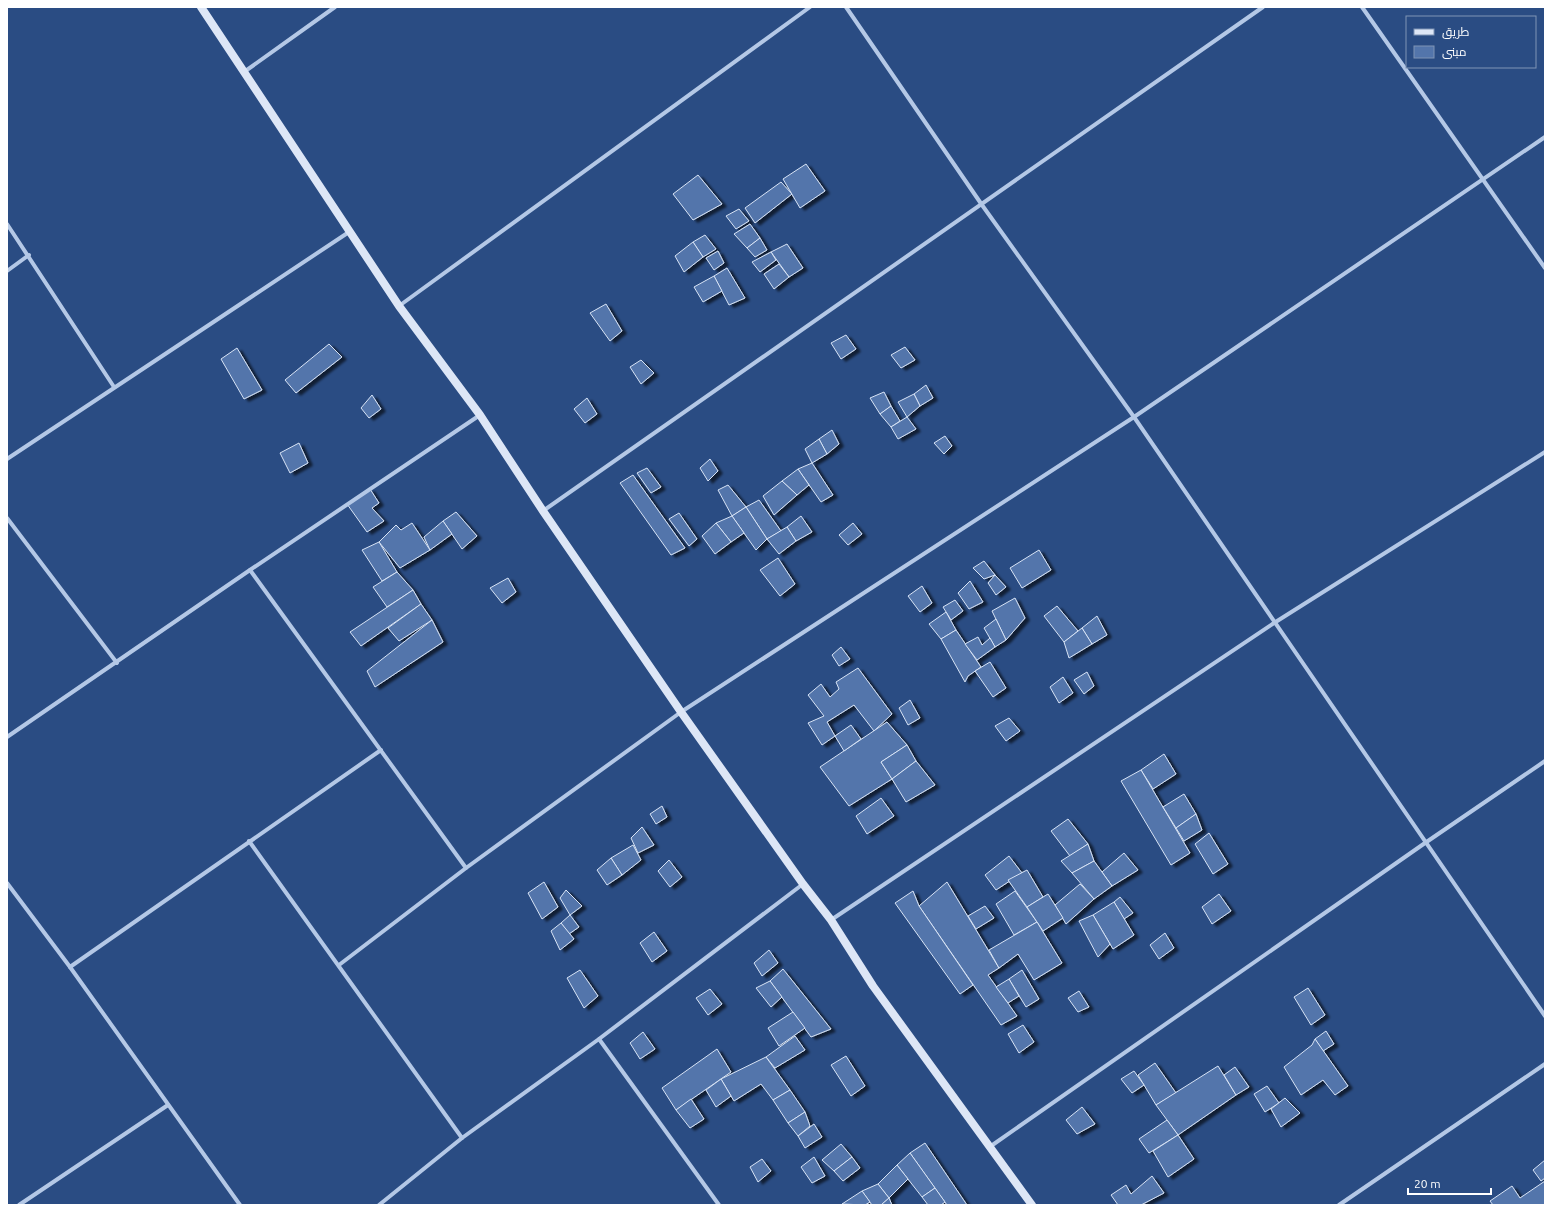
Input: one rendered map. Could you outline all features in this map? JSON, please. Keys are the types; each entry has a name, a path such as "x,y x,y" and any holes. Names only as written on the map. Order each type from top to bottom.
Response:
{"main road":[{"path":"201,7 243,73 399,306 480,415 542,511 802,884 831,920 873,986 991,1146 1032,1205"}],"street":[{"path":"243,73 335,7"},
{"path":"399,306 810,7"},
{"path":"846,7 982,205 1134,418 1545,1016"},
{"path":"542,511 982,205 1263,7"},
{"path":"1362,7 1545,268"},
{"path":"339,965 466,868 681,712 1134,418 1545,137"},
{"path":"7,224 29,255 114,387"},
{"path":"7,459 349,232"},
{"path":"7,271 29,255"},
{"path":"7,738 250,570 480,415"},
{"path":"831,920 1274,623 1545,452"},
{"path":"7,518 117,663"},
{"path":"250,570 466,868"},
{"path":"70,967 381,750"},
{"path":"991,1146 1425,843 1545,762"},
{"path":"249,841 462,1138"},
{"path":"7,883 70,967 240,1205"},
{"path":"379,1205 462,1138 599,1039 802,884"},
{"path":"599,1039 719,1205"},
{"path":"1339,1205 1545,1064"},
{"path":"19,1205 168,1105"}],"building":[{"path":"806,164 825,191 800,208 783,179"},
{"path":"698,175 722,204 693,220 673,194"},
{"path":"781,182 792,194 755,223 745,208"},
{"path":"739,209 749,221 736,229 726,216"},
{"path":"750,224 760,238 747,248 734,234"},
{"path":"705,235 716,249 703,257 693,242"},
{"path":"760,238 767,250 755,257 747,248"},
{"path":"693,242 703,257 684,272 675,256"},
{"path":"787,244 803,268 789,277 771,252"},
{"path":"718,251 724,263 714,270 706,258"},
{"path":"771,252 776,260 760,272 752,262"},
{"path":"779,264 789,277 774,289 764,274"},
{"path":"727,268 745,298 729,305 714,276"},
{"path":"714,276 722,291 703,302 694,287"},
{"path":"606,304 622,331 610,341 590,313"},
{"path":"846,335 856,349 841,359 831,343"},
{"path":"329,344 342,357 296,393 285,380"},
{"path":"905,347 915,360 901,368 891,355"},
{"path":"237,348 262,390 244,399 221,359"},
{"path":"641,360 654,373 641,384 630,367"},
{"path":"926,385 933,398 920,406 914,394"},
{"path":"884,392 891,406 880,414 870,398"},
{"path":"914,394 920,406 907,417 898,402"},
{"path":"372,395 381,409 369,418 361,408"},
{"path":"587,398 597,414 585,423 574,409"},
{"path":"891,406 900,421 891,427 880,414"},
{"path":"907,417 916,429 898,439 891,427"},
{"path":"832,430 839,444 827,454 819,439"},
{"path":"945,436 952,446 944,454 934,443"},
{"path":"819,439 827,454 812,463 805,449"},
{"path":"299,443 308,463 290,473 280,453"},
{"path":"710,459 718,471 708,481 700,468"},
{"path":"812,463 833,495 821,502 798,469"},
{"path":"647,468 661,487 651,493 637,473"},
{"path":"798,469 809,485 797,495 782,481"},
{"path":"633,475 685,548 671,555 620,483"},
{"path":"782,481 797,495 774,515 763,496"},
{"path":"728,485 746,507 732,516 718,490"},
{"path":"370,489 379,503 372,508 384,521 367,532 347,504"},
{"path":"759,500 781,531 767,539 746,507"},
{"path":"746,507 767,539 756,550 732,516"},
{"path":"456,512 477,536 462,549 443,521"},
{"path":"679,513 697,539 689,546 669,519"},
{"path":"732,516 744,533 731,542 716,523"},
{"path":"801,516 812,532 796,541 787,527"},
{"path":"443,521 452,534 430,550 424,537"},
{"path":"412,523 430,550 400,568 379,542 396,525 401,530"},
{"path":"716,523 731,542 715,554 702,536"},
{"path":"853,523 862,534 848,545 839,535"},
{"path":"787,527 796,541 779,554 767,539"},
{"path":"379,542 397,572 382,581 362,550"},
{"path":"1039,550 1051,570 1022,588 1010,568"},
{"path":"778,558 795,584 780,596 760,570"},
{"path":"984,561 995,575 984,579 973,568"},
{"path":"397,572 413,590 387,607 373,587"},
{"path":"995,575 1006,587 996,595 988,583"},
{"path":"508,578 516,592 502,603 490,588"},
{"path":"970,581 983,602 969,609 958,593"},
{"path":"922,586 932,603 920,612 908,596"},
{"path":"413,590 421,604 361,646 350,632"},
{"path":"1015,598 1025,618 1006,640 992,611"},
{"path":"955,600 963,611 951,620 943,607"},
{"path":"421,604 432,620 399,641 388,628"},
{"path":"1057,606 1078,631 1064,642 1044,616"},
{"path":"946,612 956,630 941,639 929,624"},
{"path":"1097,616 1107,635 1092,644 1082,628"},
{"path":"996,619 1006,640 995,647 984,628"},
{"path":"432,620 443,642 375,687 367,671"},
{"path":"1082,628 1092,644 1069,658 1064,642"},
{"path":"956,630 981,667 968,676 965,682 941,639"},
{"path":"978,637 982,645 990,638 995,647 977,660 965,644"},
{"path":"841,647 850,659 839,666 832,655"},
{"path":"990,662 1006,688 993,697 975,671"},
{"path":"858,668 892,714 874,731 854,705 827,722 835,736 822,745 808,723 824,716 808,695 821,684 830,697 839,689 836,682"},
{"path":"1087,672 1094,686 1084,694 1074,680"},
{"path":"1063,677 1073,693 1059,703 1050,687"},
{"path":"910,700 920,718 908,725 899,708"},
{"path":"1009,718 1020,731 1006,741 995,726"},
{"path":"887,722 907,745 881,762 892,779 849,806 820,767"},
{"path":"851,725 861,739 844,751 835,736"},
{"path":"907,745 916,761 892,779 881,762"},
{"path":"1164,754 1176,774 1153,789 1141,770"},
{"path":"916,761 935,785 906,802 892,779"},
{"path":"1141,770 1190,853 1171,865 1121,781"},
{"path":"1184,794 1196,814 1176,828 1163,807"},
{"path":"881,798 894,816 867,834 856,816"},
{"path":"662,806 667,817 656,824 650,814"},
{"path":"1196,814 1202,830 1184,841 1176,828"},
{"path":"1068,819 1088,844 1070,856 1051,831"},
{"path":"642,827 654,845 638,853 631,838"},
{"path":"1209,833 1228,864 1213,874 1195,844"},
{"path":"1088,844 1094,861 1072,873 1061,861"},
{"path":"633,845 641,860 622,875 611,858"},
{"path":"1124,853 1138,870 1112,886 1102,872"},
{"path":"1009,856 1022,873 996,890 985,875"},
{"path":"611,858 622,875 607,885 597,870"},
{"path":"669,860 682,877 670,887 658,871"},
{"path":"1094,861 1112,886 1094,899 1072,873"},
{"path":"1027,870 1043,897 1027,907 1008,880"},
{"path":"544,882 558,907 542,919 528,893"},
{"path":"947,882 999,968 988,975 1017,1016 1001,1025 919,906"},
{"path":"1080,884 1094,899 1066,924 1055,905"},
{"path":"566,890 582,906 570,915 560,898"},
{"path":"913,891 919,906 973,985 960,994 895,903"},
{"path":"1015,891 1037,922 1014,935 996,904"},
{"path":"1048,894 1063,918 1043,931 1027,907"},
{"path":"1219,894 1231,911 1212,924 1202,907"},
{"path":"1120,897 1133,913 1124,919 1114,902"},
{"path":"1114,902 1134,935 1113,949 1093,915"},
{"path":"985,906 994,918 976,929 968,916"},
{"path":"570,915 579,927 569,934 561,923"},
{"path":"1093,915 1110,944 1098,957 1079,921"},
{"path":"1037,922 1062,963 1034,980 1018,954 999,968 989,950"},
{"path":"561,923 574,939 560,950 551,931"},
{"path":"654,932 667,951 652,962 640,943"},
{"path":"1165,933 1174,948 1159,959 1150,945"},
{"path":"769,950 778,963 762,976 754,963"},
{"path":"783,969 831,1029 811,1037 770,981"},
{"path":"580,970 598,996 584,1008 567,978"},
{"path":"1022,970 1039,999 1026,1007 1009,979"},
{"path":"1009,979 1019,996 1008,1003 996,987"},
{"path":"770,981 782,997 771,1007 756,988"},
{"path":"1308,988 1325,1015 1311,1025 1294,997"},
{"path":"710,989 722,1004 708,1015 696,998"},
{"path":"1079,991 1089,1007 1078,1012 1068,998"},
{"path":"793,1012 805,1028 779,1046 768,1028"},
{"path":"1023,1025 1034,1042 1019,1053 1008,1034"},
{"path":"1326,1031 1334,1044 1323,1051 1315,1039"},
{"path":"643,1032 655,1049 640,1059 630,1043"},
{"path":"795,1036 805,1050 775,1068 766,1057"},
{"path":"1315,1039 1348,1086 1335,1095 1323,1080 1301,1095 1284,1067 1312,1045"},
{"path":"717,1049 731,1072 676,1110 662,1088"},
{"path":"846,1056 865,1086 851,1096 831,1065"},
{"path":"766,1057 790,1090 773,1100 761,1084 734,1101 721,1079"},
{"path":"1155,1063 1176,1093 1156,1105 1138,1075"},
{"path":"1218,1066 1236,1095 1178,1135 1156,1105"},
{"path":"1235,1067 1249,1087 1236,1095 1224,1075"},
{"path":"1134,1071 1144,1085 1132,1093 1121,1079"},
{"path":"721,1079 731,1096 716,1107 706,1090"},
{"path":"1267,1086 1279,1103 1265,1112 1254,1094"},
{"path":"790,1090 805,1112 788,1123 773,1100"},
{"path":"1285,1098 1300,1113 1281,1127 1271,1109"},
{"path":"691,1099 704,1119 690,1128 676,1110"},
{"path":"1082,1107 1095,1124 1077,1134 1066,1120"},
{"path":"805,1112 810,1126 798,1136 788,1123"},
{"path":"1167,1120 1178,1135 1149,1153 1139,1139"},
{"path":"814,1124 822,1137 805,1148 798,1136"},
{"path":"1178,1135 1194,1159 1168,1177 1153,1151"},
{"path":"925,1143 967,1205 947,1205 910,1153"},
{"path":"841,1144 852,1157 834,1171 822,1160"},
{"path":"910,1153 935,1188 922,1197 897,1165"},
{"path":"814,1157 825,1176 812,1183 801,1167"},
{"path":"852,1157 860,1168 843,1181 834,1171"},
{"path":"762,1159 771,1171 758,1182 750,1167"},
{"path":"1545,1160 1545,1178 1541,1181 1533,1170"},
{"path":"897,1165 908,1179 889,1198 878,1184"},
{"path":"1152,1176 1164,1193 1141,1205 1118,1205 1111,1195 1126,1185 1131,1194"},
{"path":"1545,1181 1545,1205 1493,1205 1490,1201 1512,1186 1520,1198"},
{"path":"878,1184 889,1198 881,1205 872,1205 862,1191"},
{"path":"935,1188 945,1202 941,1205 928,1205 922,1197"},
{"path":"862,1191 870,1202 865,1205 842,1204"},
{"path":"889,1198 892,1205 881,1205"}]}
